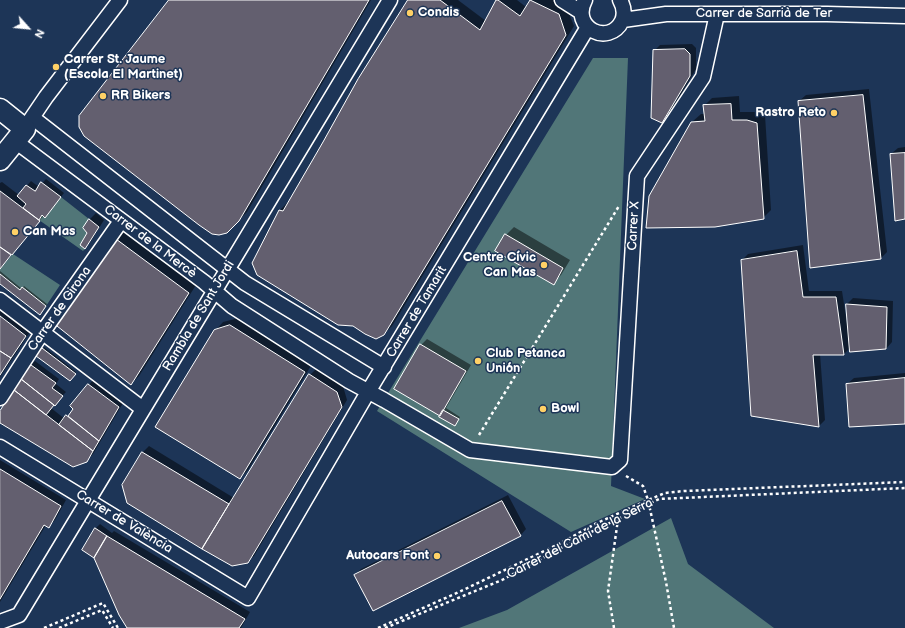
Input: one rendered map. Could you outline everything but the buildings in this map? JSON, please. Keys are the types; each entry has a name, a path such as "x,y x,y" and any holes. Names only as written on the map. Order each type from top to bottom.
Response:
{"street":[{"path":"0,160 24,129 46,96 120,0"},
{"path":"24,129 52,101 131,0"},
{"name":"Rambla de Sant Jordi","path":"0,622 19,615 390,0"},
{"path":"562,0 583,6 582,18 593,32 600,33 607,33 619,26 623,20 624,2"},
{"name":"Carrer de Sarrià de Ter","path":"623,20 666,14 827,14 905,16"},
{"name":"Carrer X","path":"616,464 637,176 703,78 717,14"},
{"name":"Carrer de Tamarit","path":"248,598 368,392 588,27"},
{"path":"0,109 24,129"},
{"name":"Carrer de la Mercè","path":"24,129 121,221 215,290 232,306 368,392"},
{"name":"Carrer de la Mercè","path":"24,129 245,283 384,366"},
{"name":"Carrer de Girona","path":"0,398 42,333 121,221"},
{"path":"0,300 143,409"},
{"path":"368,392 470,450 616,464"},
{"name":"Carrer de València","path":"0,447 248,598"}],"path":[{"path":"470,450 621,203"},
{"path":"616,464 643,486 648,500 666,582 674,628"},
{"path":"378,628 459,592 561,543 595,524 665,493 905,482"},
{"name":"Carrer del Camí de la Serra","path":"385,628 502,580 659,499 905,488"},
{"path":"614,628 608,591 618,519"},
{"path":"44,628 103,603 118,628"},
{"path":"59,628 102,610 113,628"}],"green space":[{"path":"593,58 628,58 611,486 645,499 571,532 377,411"},
{"path":"61,197 89,219 83,228 87,233 80,245 85,249 83,251 39,220 42,215 45,217"},
{"path":"13,254 60,285 46,306 22,288 20,290 0,274 0,269"},
{"path":"671,518 688,564 774,628 459,628 507,610"}],"place":[{"name":"Condis","path":"410,13"},
{"name":"Carrer St. Jaume (Escola El Martinet)","path":"56,67"},
{"name":"RR Bikers","path":"103,96"},
{"name":"Rastro Reto","path":"834,113"},
{"name":"Can Mas","path":"15,232"},
{"name":"Centre Cívic Can Mas","path":"544,265"},
{"name":"Club Petanca Unión","path":"478,361"},
{"name":"Bowl","path":"543,409"},
{"name":"Autocars Font","path":"437,556"}]}
